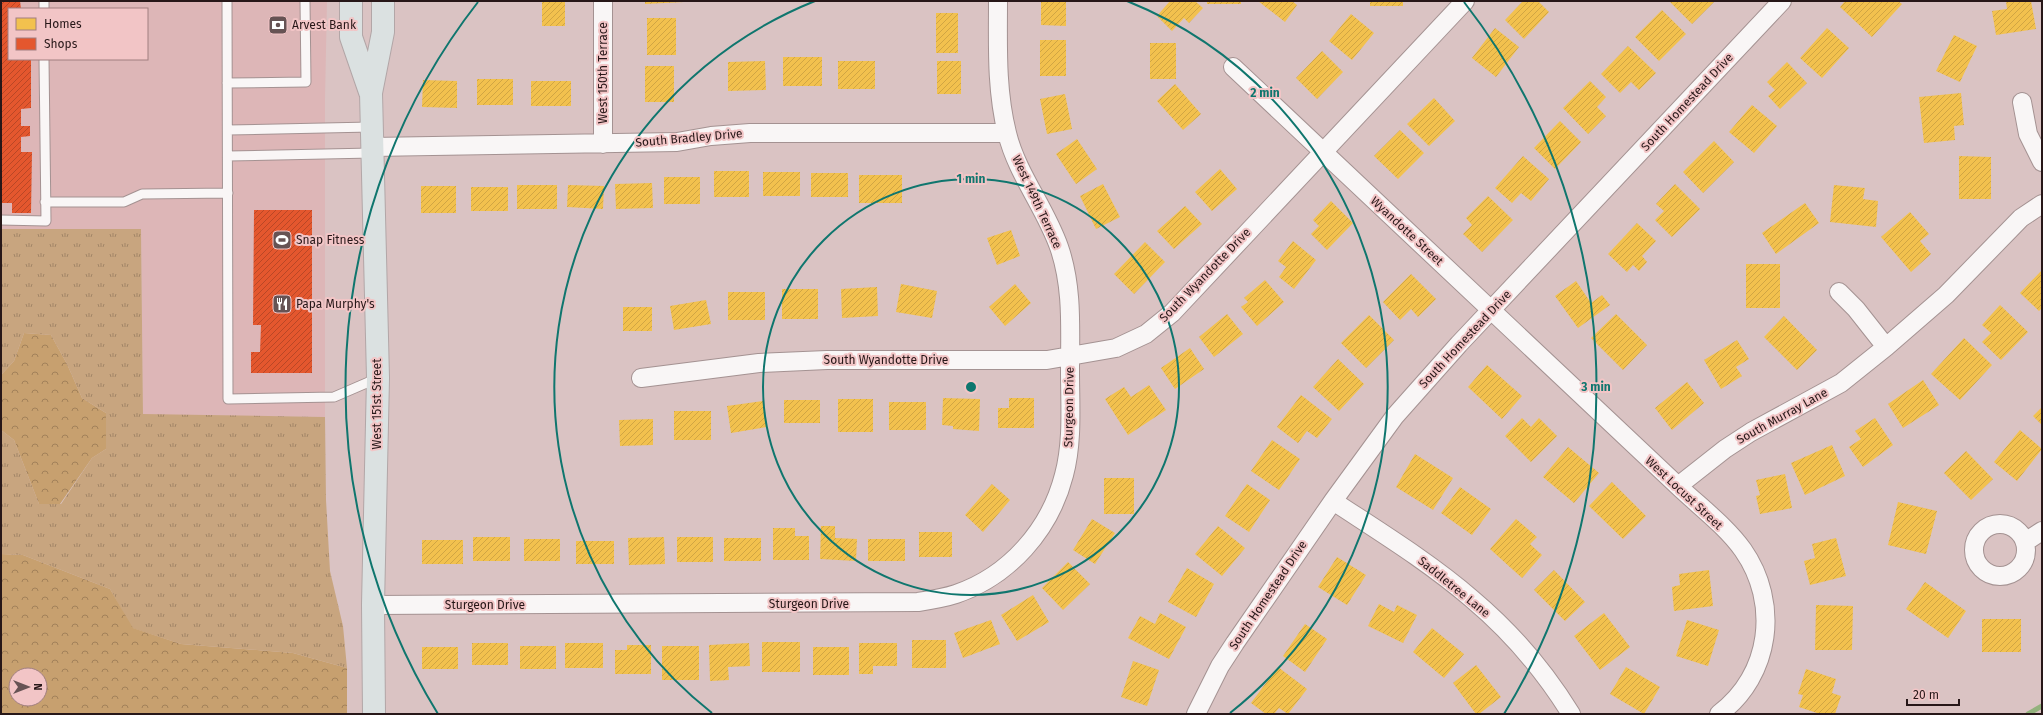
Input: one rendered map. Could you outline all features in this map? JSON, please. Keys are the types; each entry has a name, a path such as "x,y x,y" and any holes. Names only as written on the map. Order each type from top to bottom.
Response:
{"main road":[{"name":"West 151st Street","path":"351,1 351,37 371,93"},
{"name":"West 151st Street","path":"374,714 374,605 378,378 371,142 371,93 383,32 383,1"}],"street":[{"name":"West 150th Terrace","path":"602,1 603,144"},
{"name":"West 149th Terrace","path":"998,1 999,91 1007,134 1016,162 1049,223 1059,248 1067,279 1070,309 1070,356"},
{"name":"South Wyandotte Drive","path":"641,378 766,363 827,360 1047,360 1116,348 1146,334 1172,313 1465,1"},
{"name":"South Homestead Drive","path":"1196,714 1228,654 1333,501 1395,416 1491,310 1782,1"},
{"name":"Wyandotte Street","path":"1233,67 1491,310"},
{"path":"2022,102 2028,134 2042,162"},
{"name":"South Bradley Drive","path":"371,142 603,144 677,142 711,136 750,134 1007,134"},
{"name":"South Murray Lane","path":"1678,486 1725,449 1751,432 1841,383 1886,348 1946,295 2022,218 2042,204"},
{"path":"1839,292 1856,309 1886,348"},
{"name":"West Locust Street","path":"1491,310 1678,486 1742,549 1761,585 1766,613 1764,642 1757,666 1750,681 1733,704 1719,714"},
{"name":"Sturgeon Drive","path":"374,605 891,604 918,602 955,594 977,585 998,572 1016,558 1029,544 1049,514 1060,490 1067,459 1070,430 1070,356"},
{"name":"Saddletree Lane","path":"1333,501 1430,566 1473,599 1536,665 1571,714"},
{"path":"2025,542 2042,531"}],"lane":[{"path":"227,1 228,398 334,397 378,378"},
{"path":"227,83 306,82 305,1"},
{"path":"1,220 46,221 44,60"},
{"path":"228,130 371,142"},
{"path":"228,156 371,142"},
{"path":"46,202 124,202 142,194 228,193"}],"shaded area":[{"path":"1,1 327,1 325,99 325,417 143,415 141,229 1,229"}],"green space":[{"path":"1,229 141,229 143,414 325,417 326,500 330,571 343,626 347,668 293,653 181,644 132,628 110,589 23,555 1,554 1,430 14,440 39,504 61,504 92,458 106,449 106,413 82,398 67,364 51,335 24,333 14,361 1,375"},
{"path":"24,333 51,335 67,364 82,398 106,413 106,449 92,458 60,504 39,504 14,440 1,430 1,375 14,361"},
{"path":"1,554 23,555 110,589 133,628 181,644 293,653 347,668 347,714 1,714"}],"building: Homes":[{"path":"542,1 565,1 565,26 542,26"},
{"path":"645,1 684,1 684,2 645,4"},
{"path":"1041,1 1066,1 1066,26 1041,25"},
{"path":"1170,1 1195,1 1203,8 1189,23 1184,18 1172,31 1157,16"},
{"path":"1207,1 1241,1 1241,4 1207,4"},
{"path":"1258,1 1292,1 1297,5 1285,22"},
{"path":"1370,1 1403,1 1403,6 1370,6"},
{"path":"1523,1 1538,1 1549,12 1524,39 1505,20"},
{"path":"1715,1 1692,24 1670,2"},
{"path":"1845,1 1898,1 1902,4 1872,37 1840,7"},
{"path":"2006,1 2031,1 2036,29 1996,35 1992,11 2007,9"},
{"path":"1662,10 1686,34 1659,61 1635,37"},
{"path":"936,13 958,13 958,53 936,53"},
{"path":"1351,14 1374,33 1352,60 1329,41"},
{"path":"647,18 676,18 676,55 647,55"},
{"path":"1495,28 1519,47 1496,77 1472,58"},
{"path":"1827,28 1849,48 1822,78 1800,58"},
{"path":"1954,35 1977,46 1960,82 1936,71"},
{"path":"1040,40 1066,40 1066,76 1040,76"},
{"path":"1150,43 1176,43 1176,79 1150,79"},
{"path":"1628,46 1656,73 1639,90 1631,82 1620,93 1601,74"},
{"path":"1322,51 1343,72 1317,99 1296,78"},
{"path":"783,57 822,57 822,86 783,86"},
{"path":"765,61 766,90 728,91 728,62"},
{"path":"838,61 875,61 875,89 838,89"},
{"path":"937,61 961,61 961,94 937,94"},
{"path":"1787,62 1807,83 1780,109 1768,96 1775,90 1767,82"},
{"path":"645,66 674,66 674,102 645,102"},
{"path":"477,79 513,79 513,105 477,105"},
{"path":"423,80 457,81 457,108 422,107"},
{"path":"531,81 571,81 571,106 531,106"},
{"path":"1590,81 1606,97 1597,107 1606,116 1588,134 1563,108"},
{"path":"1175,84 1201,114 1183,130 1157,101"},
{"path":"1961,93 1964,125 1954,126 1955,140 1924,143 1919,97"},
{"path":"1065,94 1072,129 1047,134 1040,99"},
{"path":"1434,98 1455,121 1429,146 1407,124"},
{"path":"1752,105 1777,126 1754,153 1729,132"},
{"path":"1560,121 1581,142 1555,169 1534,148"},
{"path":"1400,130 1424,153 1398,179 1374,156"},
{"path":"1077,139 1097,169 1076,184 1056,154"},
{"path":"1714,141 1734,162 1703,193 1683,172"},
{"path":"1523,156 1549,179 1531,201 1521,193 1512,203 1495,188"},
{"path":"1959,156 1991,157 1991,199 1959,199"},
{"path":"1220,169 1237,189 1212,211 1195,192"},
{"path":"714,171 749,171 749,197 714,197"},
{"path":"763,172 800,172 800,196 763,196"},
{"path":"811,173 848,173 848,197 811,197"},
{"path":"859,175 902,175 902,203 859,203"},
{"path":"664,177 700,177 700,204 664,204"},
{"path":"652,183 653,208 616,209 615,184"},
{"path":"1103,184 1120,217 1096,229 1080,196"},
{"path":"1675,184 1700,209 1672,237 1655,220 1664,211 1656,204"},
{"path":"517,185 557,185 557,209 517,209"},
{"path":"568,185 604,186 603,209 567,207"},
{"path":"1834,185 1865,188 1863,199 1878,201 1876,227 1830,222"},
{"path":"421,186 456,186 456,213 421,213"},
{"path":"471,187 508,187 508,211 471,211"},
{"path":"1488,196 1513,220 1482,252 1463,234 1472,225 1466,218"},
{"path":"1331,201 1353,223 1327,250 1311,234 1319,226 1313,220"},
{"path":"1805,203 1819,223 1776,254 1762,233"},
{"path":"1185,206 1202,224 1174,249 1157,231"},
{"path":"1910,212 1929,234 1920,241 1931,254 1911,272 1881,237"},
{"path":"1637,223 1656,241 1642,256 1647,262 1639,271 1633,265 1627,272 1608,254"},
{"path":"1011,230 1020,256 997,265 987,238"},
{"path":"1293,241 1316,260 1294,289 1279,277 1286,267 1278,261"},
{"path":"1145,242 1165,262 1134,294 1114,274"},
{"path":"1746,264 1780,264 1780,308 1746,308"},
{"path":"2042,270 2042,308 2039,311 2020,293"},
{"path":"1411,274 1436,299 1418,317 1411,309 1400,320 1383,302"},
{"path":"1265,280 1284,302 1257,326 1241,307 1248,302 1244,298"},
{"path":"1576,281 1591,303 1602,295 1610,305 1578,328 1555,296"},
{"path":"901,284 937,291 932,318 896,312"},
{"path":"1015,284 1031,303 1005,326 989,307"},
{"path":"877,287 878,316 842,318 841,289"},
{"path":"782,289 818,289 818,319 782,319"},
{"path":"728,292 765,292 765,320 728,320"},
{"path":"706,300 711,324 674,330 670,306"},
{"path":"2000,305 2028,332 2001,360 1982,342 1991,333 1982,325"},
{"path":"623,307 652,307 652,331 623,331"},
{"path":"1227,314 1243,334 1214,357 1199,337"},
{"path":"1616,314 1647,345 1623,370 1591,338"},
{"path":"1369,315 1394,340 1366,368 1341,343"},
{"path":"1784,316 1817,350 1797,370 1764,337"},
{"path":"1964,338 1992,365 1960,400 1931,374"},
{"path":"1737,340 1749,359 1736,367 1742,376 1721,389 1704,360"},
{"path":"1190,348 1204,369 1175,389 1161,368"},
{"path":"1338,359 1364,384 1339,411 1313,387"},
{"path":"1487,365 1522,396 1502,419 1468,387"},
{"path":"1923,380 1939,405 1903,428 1888,404"},
{"path":"1687,382 1704,403 1672,430 1655,408"},
{"path":"1149,385 1166,410 1128,435 1105,399 1124,387 1131,397"},
{"path":"1301,395 1332,419 1317,438 1307,431 1298,443 1277,427"},
{"path":"943,398 980,399 979,431 953,429 953,426 942,425"},
{"path":"1009,398 1034,398 1034,428 998,428 998,408 1009,408"},
{"path":"838,399 873,399 873,432 838,432"},
{"path":"784,400 820,400 820,423 784,423"},
{"path":"763,401 767,427 731,433 727,406"},
{"path":"889,402 926,402 926,430 889,430"},
{"path":"2042,407 2042,425 2033,416"},
{"path":"674,411 711,411 711,440 674,440"},
{"path":"1522,418 1531,427 1539,418 1557,436 1531,462 1505,436"},
{"path":"1875,418 1893,445 1863,467 1849,447 1861,439 1855,431"},
{"path":"653,419 653,445 620,446 619,420"},
{"path":"2020,430 2042,449 2017,481 1994,462"},
{"path":"1272,440 1300,459 1279,490 1251,471"},
{"path":"1832,445 1845,476 1805,495 1791,463"},
{"path":"1568,447 1599,473 1574,503 1543,477"},
{"path":"1966,451 1993,479 1971,500 1944,473"},
{"path":"1415,454 1453,478 1433,510 1396,487"},
{"path":"1785,474 1792,508 1760,514 1756,496 1760,495 1756,480"},
{"path":"1104,478 1134,478 1134,514 1104,514"},
{"path":"1612,482 1646,516 1623,539 1589,506"},
{"path":"992,484 1010,500 983,532 965,515"},
{"path":"1247,484 1270,500 1249,532 1225,516"},
{"path":"1460,487 1491,509 1472,535 1441,513"},
{"path":"1898,502 1937,511 1926,554 1888,545"},
{"path":"1092,519 1115,533 1095,564 1073,550"},
{"path":"1516,519 1537,537 1530,544 1542,555 1522,578 1490,549"},
{"path":"821,526 835,526 835,538 857,539 856,561 820,559"},
{"path":"1218,526 1245,548 1222,576 1195,554"},
{"path":"773,528 795,528 795,536 809,536 809,560 773,560"},
{"path":"919,532 952,532 952,557 919,557"},
{"path":"473,537 510,537 510,561 473,561"},
{"path":"664,537 665,564 629,565 628,538"},
{"path":"677,537 713,537 713,562 677,562"},
{"path":"724,538 761,538 761,561 724,561"},
{"path":"1836,538 1846,576 1810,585 1804,561 1815,558 1812,544"},
{"path":"524,539 560,539 560,561 524,561"},
{"path":"868,539 905,539 905,561 868,561"},
{"path":"422,540 463,540 463,564 422,564"},
{"path":"576,541 614,541 614,564 576,564"},
{"path":"1337,557 1366,575 1347,605 1318,587"},
{"path":"1068,562 1090,584 1063,610 1042,588"},
{"path":"1187,568 1214,584 1196,617 1168,602"},
{"path":"1554,570 1585,602 1565,621 1534,590"},
{"path":"1709,570 1713,606 1674,611 1672,587 1680,585 1679,574"},
{"path":"1925,582 1966,611 1948,638 1906,609"},
{"path":"1033,595 1049,622 1017,641 1001,615"},
{"path":"1379,604 1394,612 1397,605 1417,615 1403,643 1368,626"},
{"path":"1816,605 1853,606 1852,650 1815,650"},
{"path":"1160,613 1186,627 1169,659 1128,638 1140,616 1155,624"},
{"path":"1604,613 1630,647 1600,670 1574,636"},
{"path":"1982,619 2021,619 2021,652 1982,652"},
{"path":"991,620 1000,644 963,658 954,633"},
{"path":"1687,620 1719,630 1708,666 1676,656"},
{"path":"1305,624 1327,639 1305,672 1283,656"},
{"path":"1432,628 1464,654 1444,678 1413,652"},
{"path":"912,640 946,640 946,668 912,668"},
{"path":"762,642 800,642 800,672 762,672"},
{"path":"472,643 508,643 508,665 472,665"},
{"path":"565,643 603,643 603,668 565,668"},
{"path":"749,643 750,666 728,667 729,680 710,681 709,645"},
{"path":"859,643 897,643 897,666 873,666 873,674 859,674"},
{"path":"627,645 651,645 651,674 615,674 615,650 627,650"},
{"path":"520,646 556,646 556,669 520,669"},
{"path":"662,646 699,646 699,680 662,680"},
{"path":"422,647 458,647 458,669 422,669"},
{"path":"813,647 849,647 849,675 813,675"},
{"path":"1133,661 1159,670 1147,706 1121,697"},
{"path":"1476,665 1501,697 1479,714 1476,714 1453,683"},
{"path":"1278,667 1307,689 1288,714 1279,708 1274,714 1266,714 1251,703"},
{"path":"1626,667 1660,687 1644,714 1610,694"},
{"path":"1806,669 1836,679 1832,693 1841,696 1835,714 1820,714 1799,707 1803,695 1798,694"}],"building: Shops":[{"path":"1,1 20,1 21,8 8,8 8,60 31,60 31,108 21,109 21,126 30,126 30,136 21,137 21,152 32,152 31,213 12,213 12,203 1,203"},
{"path":"254,210 312,210 312,373 251,373 251,352 260,352 261,325 253,325"}],"waterway":[{"path":"2028,714 2042,706"}],"place":[{"name":"Arvest Bank","path":"278,25"},
{"name":"Snap Fitness","path":"282,240"},
{"name":"Papa Murphy's","path":"282,304"}]}
